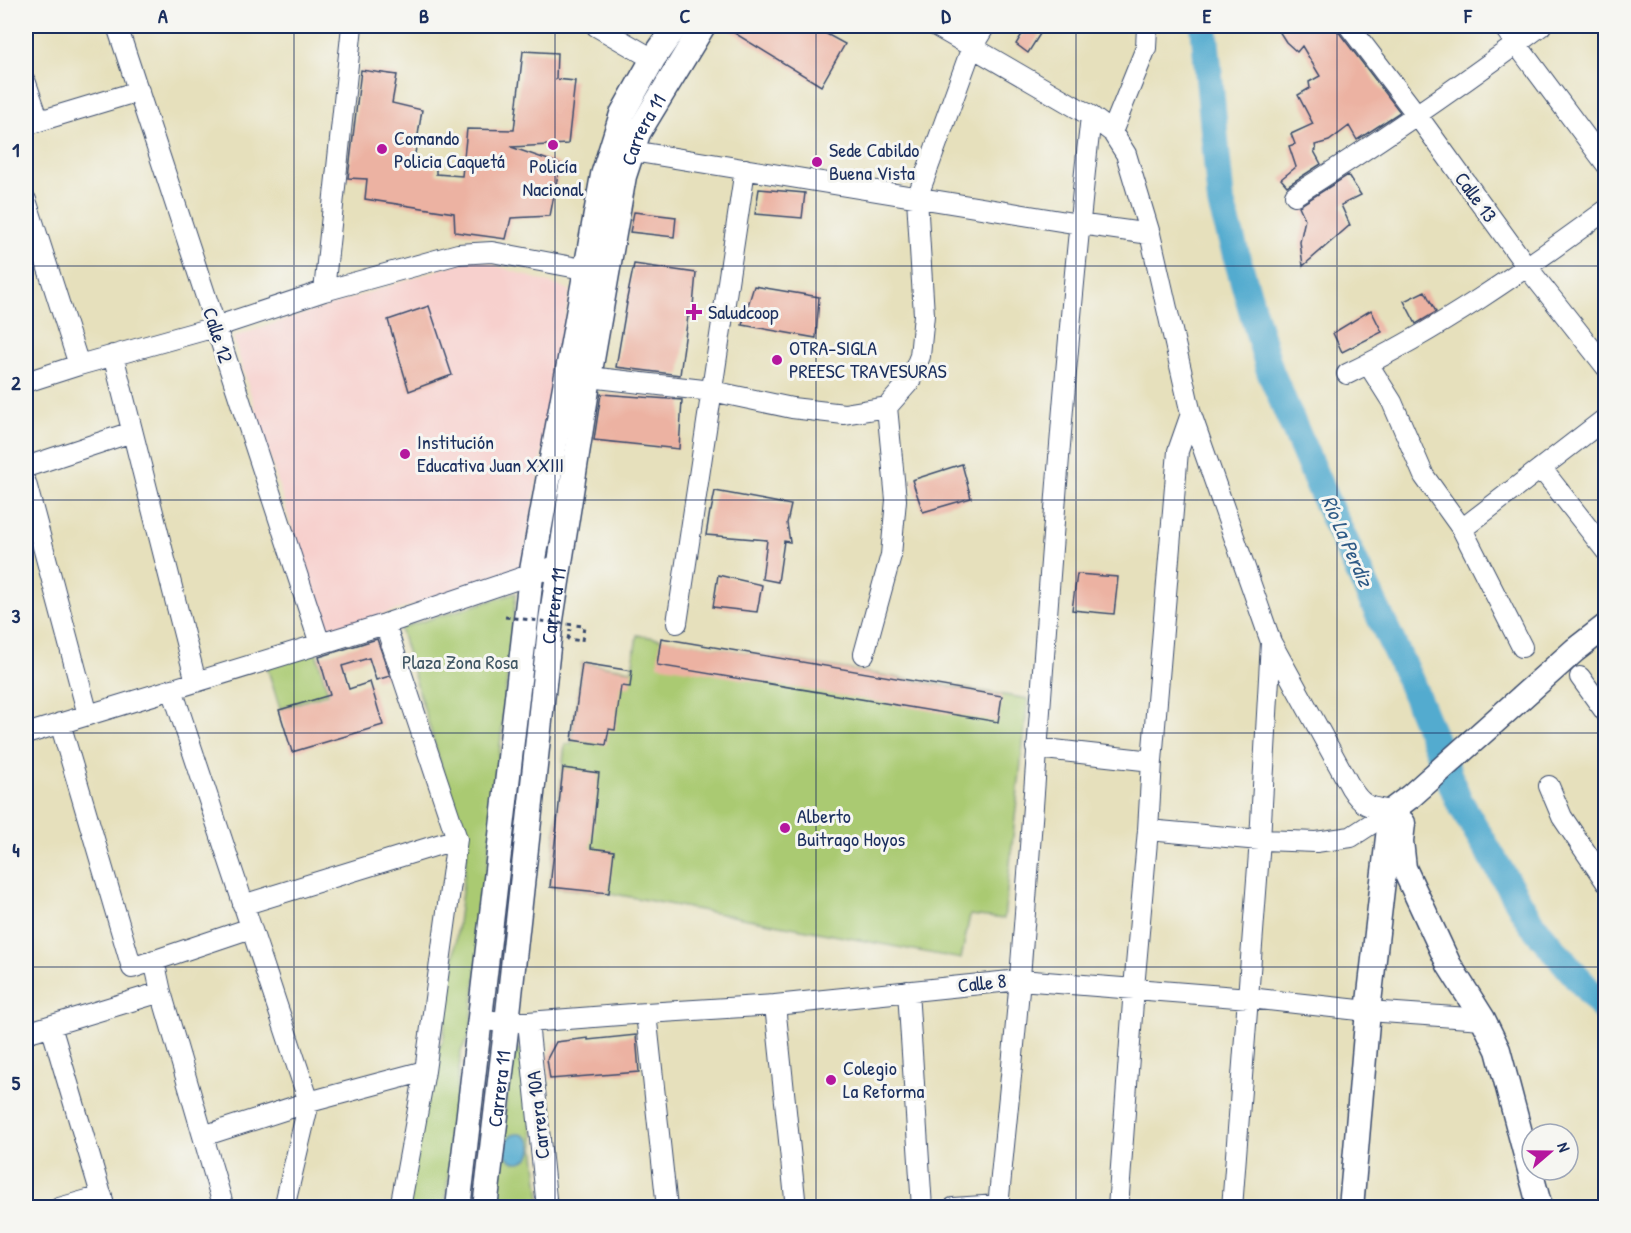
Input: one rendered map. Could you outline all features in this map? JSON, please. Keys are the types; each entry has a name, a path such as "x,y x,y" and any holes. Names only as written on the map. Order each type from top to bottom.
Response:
{"main road":[{"name":"Carrera 11","path":"485,1208 518,1022 549,632 590,377 603,175 622,114 652,59 676,26"},
{"name":"Carrera 11","path":"458,1208 531,576 597,272 624,176 638,133 702,26"},
{"path":"1351,1208 1368,1011 1403,802 1605,626"},
{"path":"1403,802 1401,841 1404,868 1449,965 1483,1019 1498,1050 1540,1208"}],"street":[{"name":"Calle 12","path":"117,26 320,644"},
{"path":"324,291 352,26"},
{"path":"596,26 652,59"},
{"path":"936,26 1091,116 1112,132 1126,154 1150,234 1191,414 1271,642 1359,801 1371,808 1403,802"},
{"path":"590,377 712,392 792,408 844,414 887,407 910,381 920,356 924,315 917,198 972,47 985,26"},
{"path":"1112,132 1146,48 1147,26"},
{"name":"Calle 13","path":"1349,26 1417,115 1527,267 1605,367"},
{"path":"1503,26 1605,164"},
{"path":"1295,195 1367,150 1541,26"},
{"path":"26,83 32,123 139,92"},
{"path":"953,1208 998,1206 1020,980 1036,748 1079,224 1091,116"},
{"path":"632,151 1150,234"},
{"path":"677,623 745,169"},
{"path":"26,200 79,365"},
{"path":"1347,374 1441,324 1527,267 1605,210"},
{"path":"26,382 215,327 324,291 458,254 492,252 597,272"},
{"path":"113,355 196,682"},
{"path":"1368,364 1392,402 1424,476 1462,529 1522,647"},
{"path":"864,654 891,555 896,500 887,407"},
{"path":"1118,1208 1178,452 1191,414"},
{"path":"1462,529 1605,418"},
{"path":"26,467 132,432"},
{"path":"1541,468 1605,551"},
{"path":"26,483 88,715"},
{"path":"26,734 385,624 559,566"},
{"path":"385,624 457,839 425,1071 400,1208"},
{"path":"1232,1208 1260,840 1271,642"},
{"path":"1580,677 1605,713"},
{"path":"172,689 309,1102 284,1208"},
{"path":"60,723 132,968 251,928"},
{"path":"1036,748 1152,761"},
{"path":"1549,786 1562,817 1605,882"},
{"path":"1148,830 1260,840 1316,842 1351,837 1403,802"},
{"path":"243,905 457,839"},
{"path":"154,960 161,992 225,1208"},
{"name":"Calle 8","path":"480,1020 518,1022 775,1005 1020,980 1483,1019"},
{"path":"908,991 922,1208"},
{"path":"26,1033 161,992"},
{"path":"775,1005 796,1208"},
{"path":"646,1013 667,1208"},
{"name":"Carrera 10A","path":"518,1022 547,1208"},
{"path":"51,1026 103,1202 59,1208"},
{"path":"203,1136 309,1102 425,1071"}],"path":[{"path":"505,617 584,626 582,641 568,639 570,629"}],"shaded area":[{"name":"Institución Educativa Juan XXIII","path":"474,258 570,290 522,571 324,633 233,337"}],"green space":[{"name":"Plaza Zona Rosa","path":"516,593 470,1035 461,1051 445,1207 404,1207 432,1060 443,1040 467,853 400,628"},
{"name":"Alberto Buitrago Hoyos","path":"637,635 1028,699 1004,919 970,915 961,959 609,893 550,887 565,744 571,744 582,663 632,670"},
{"path":"316,652 328,693 280,709 267,667"},
{"path":"516,1048 521,1050 524,1056 541,1207 496,1208 511,1050"}],"water":[{"path":"518,1134 528,1138 532,1148 528,1158 518,1162 508,1158 504,1148 508,1138"}],"building":[{"path":"723,26 812,26 845,44 821,86"},
{"path":"1027,26 1045,26 1028,53 1016,44"},
{"path":"1287,26 1334,26 1400,112 1357,140 1349,126 1329,141 1315,145 1316,150 1314,151 1321,164 1287,186 1281,179 1296,167 1289,146 1295,144 1291,134 1313,124 1298,95 1310,88 1309,82 1320,76 1302,46 1297,52 1286,42 1279,31"},
{"name":"Comando Policia Caquetá","path":"523,51 557,53 556,79 575,81 568,144 511,147 560,164 550,216 511,218 506,239 455,232 454,213 365,199 367,179 348,178 361,70 397,75 392,103 422,110 413,166 436,167 436,174 462,176 467,129 514,130"},
{"path":"1348,175 1361,195 1341,205 1350,225 1303,266 1300,242 1305,219 1299,206"},
{"path":"759,189 805,193 802,218 755,214"},
{"path":"634,212 676,217 674,237 630,232"},
{"path":"634,264 696,273 692,317 688,316 680,375 616,367"},
{"path":"754,286 819,297 816,338 742,325"},
{"path":"1425,291 1436,312 1416,324 1404,301"},
{"path":"429,306 452,375 409,391 388,320"},
{"path":"1371,310 1382,332 1342,352 1333,333"},
{"path":"601,394 682,400 679,449 594,440"},
{"path":"962,464 971,498 923,512 912,480"},
{"path":"715,491 791,505 787,523 790,542 784,541 778,582 762,579 767,540 706,535"},
{"path":"1077,574 1118,577 1114,614 1072,610"},
{"path":"718,575 762,585 757,612 713,607"},
{"path":"661,638 1002,696 998,722 657,665"},
{"path":"377,639 390,676 376,680 369,658 342,666 349,689 370,682 383,725 292,752 279,710 330,695 319,657"},
{"path":"582,663 632,671 630,687 621,686 615,730 609,729 606,745 572,740"},
{"path":"563,768 599,773 591,848 614,851 609,893 550,887"},
{"path":"636,1035 639,1072 550,1079 547,1059 556,1042"}],"waterway":[{"name":"Río La Perdiz","path":"1204,26 1221,203 1270,371 1325,499 1410,681 1459,801 1531,923 1606,1011"}],"place":[{"name":"Policía Nacional","path":"553,145"},
{"name":"Comando Policia Caquetá","path":"382,149"},
{"name":"Sede Cabildo Buena Vista","path":"817,162"},
{"name":"Saludcoop","path":"694,312"},
{"name":"OTRA-SIGLA PREESC TRAVESURAS","path":"777,360"},
{"name":"Institución Educativa Juan XXIII","path":"405,454"},
{"name":"Alberto Buitrago Hoyos","path":"785,828"},
{"name":"Colegio La Reforma","path":"831,1080"}]}
